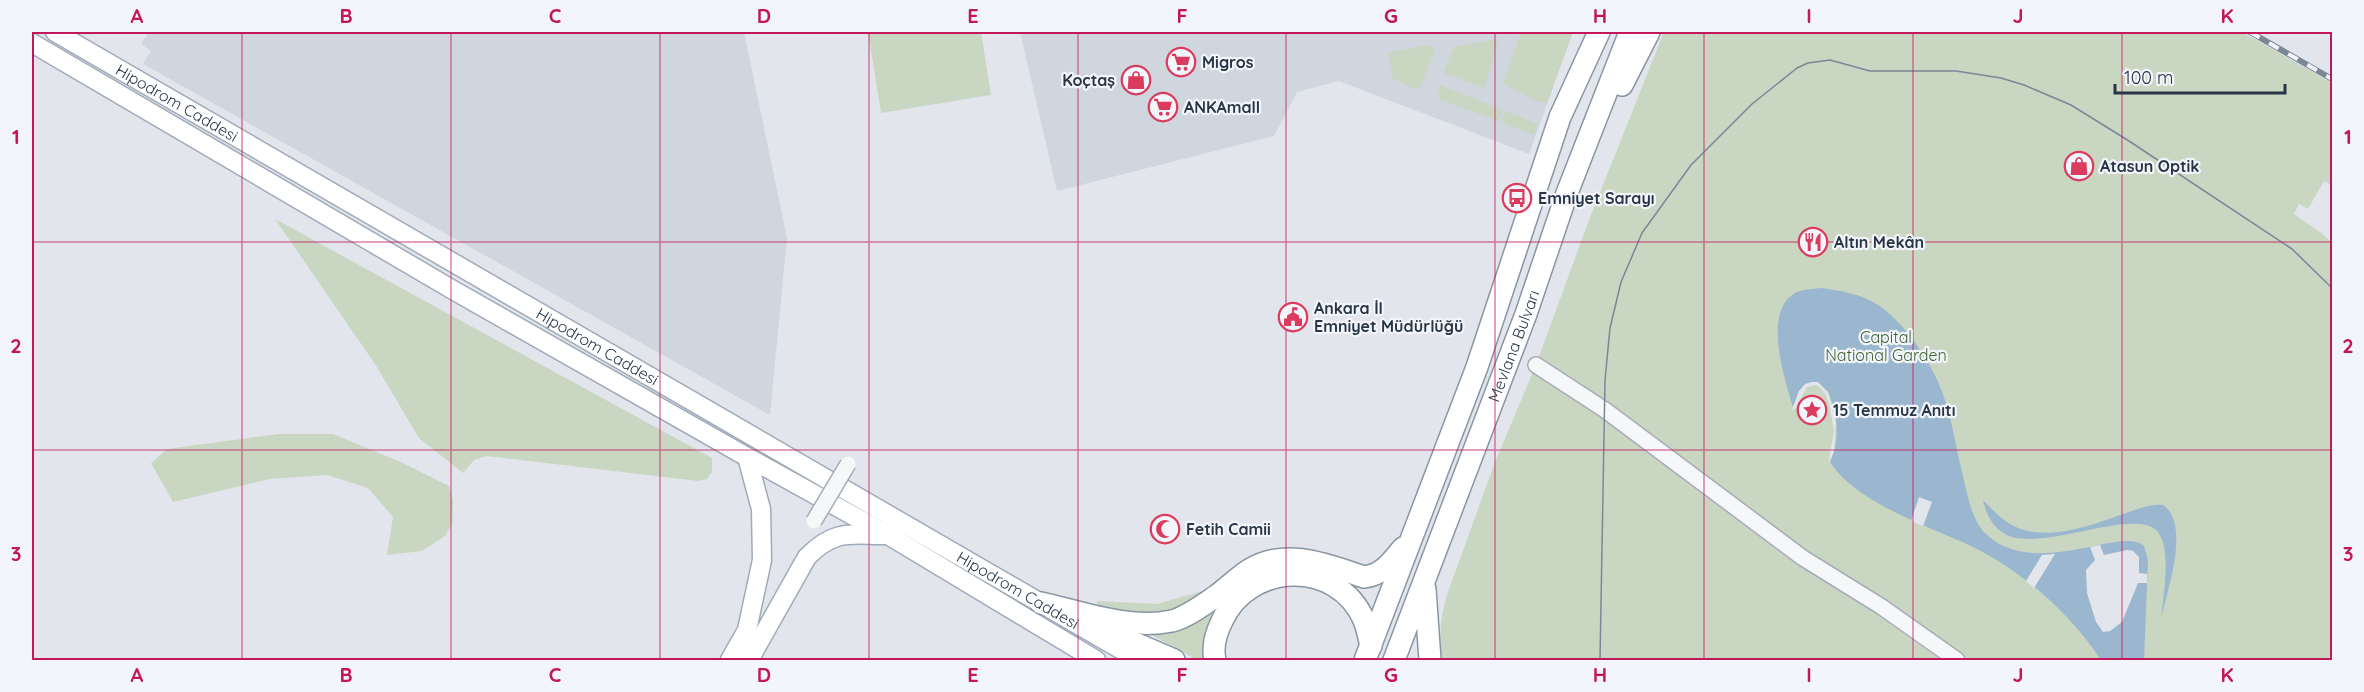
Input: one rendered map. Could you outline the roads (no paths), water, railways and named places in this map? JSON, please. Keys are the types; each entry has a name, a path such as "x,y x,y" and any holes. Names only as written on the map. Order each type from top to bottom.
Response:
{"highway":[{"path":"1560,117 1586,32"},
{"name":"Mevlana Bulvarı","path":"1368,653 1477,367 1560,117 1599,32"},
{"name":"Mevlana Bulvarı","path":"1394,660 1526,314 1567,193 1630,32"},
{"path":"1567,193 1649,32"},
{"path":"1041,603 1148,625 1175,620 1200,606 1249,570 1282,560 1306,559 1364,577 1373,576 1387,567 1411,539"},
{"path":"1215,660 1215,634 1226,611 1240,593 1281,574 1312,576 1335,586 1350,600 1363,618 1368,653"},
{"path":"1424,580 1430,660"},
{"path":"1041,603 1174,660"}],"main road":[{"name":"Hipodrom Caddesi","path":"55,32 1139,660"},
{"name":"Hipodrom Caddesi","path":"32,43 453,290 888,535 1096,660"},
{"path":"730,660 747,630 762,560 761,509 747,457"},
{"path":"749,660 807,557 819,545 837,535 888,535"}],"street":[{"path":"1536,365 1605,410 1803,558 1882,607 1957,660"},
{"path":"814,521 848,464"}],"water":[{"path":"1822,288 1872,301 1896,320 1921,352 1943,394 1970,506 1977,522 1987,535 2007,548 2030,553 2053,553 2133,541 2144,546 2148,560 2144,660 2101,660 2060,610 2009,568 1971,546 1894,512 1857,490 1842,477 1830,462 1837,436 1834,409 1828,392 1812,382 1799,391 1793,407 1781,364 1779,347 1780,315 1785,302 1795,293"},
{"path":"1983,500 2004,520 2020,529 2049,533 2095,524 2148,506 2163,505 2171,514 2176,542 2172,576 2161,619 2166,562 2165,551 2158,532 2147,525 2130,524 2063,535 2020,539 1996,528"}],"tram line":[{"path":"1600,660 1605,380 1610,328 1621,282 1642,233 1691,165 1752,104 1797,68 1808,63 1830,60 1870,71 1956,71 2001,78 2024,85 2071,105 2129,141 2292,249 2332,288"}],"railway":[{"path":"2250,32 2332,79"}],"place":[{"name":"Migros","path":"1181,62"},
{"name":"Koçtaş","path":"1136,80"},
{"name":"ANKAmall","path":"1163,107"},
{"name":"Atasun Optik","path":"2079,166"},
{"name":"Emniyet Sarayı","path":"1517,198"},
{"name":"Altın Mekân","path":"1813,242"},
{"name":"Ankara İl Emniyet Müdürlüğü","path":"1293,317"},
{"name":"15 Temmuz Anıtı","path":"1812,410"},
{"name":"Fetih Camii","path":"1165,529"}],"park label":[{"name":"Capital National Garden","path":"1886,346"}]}
